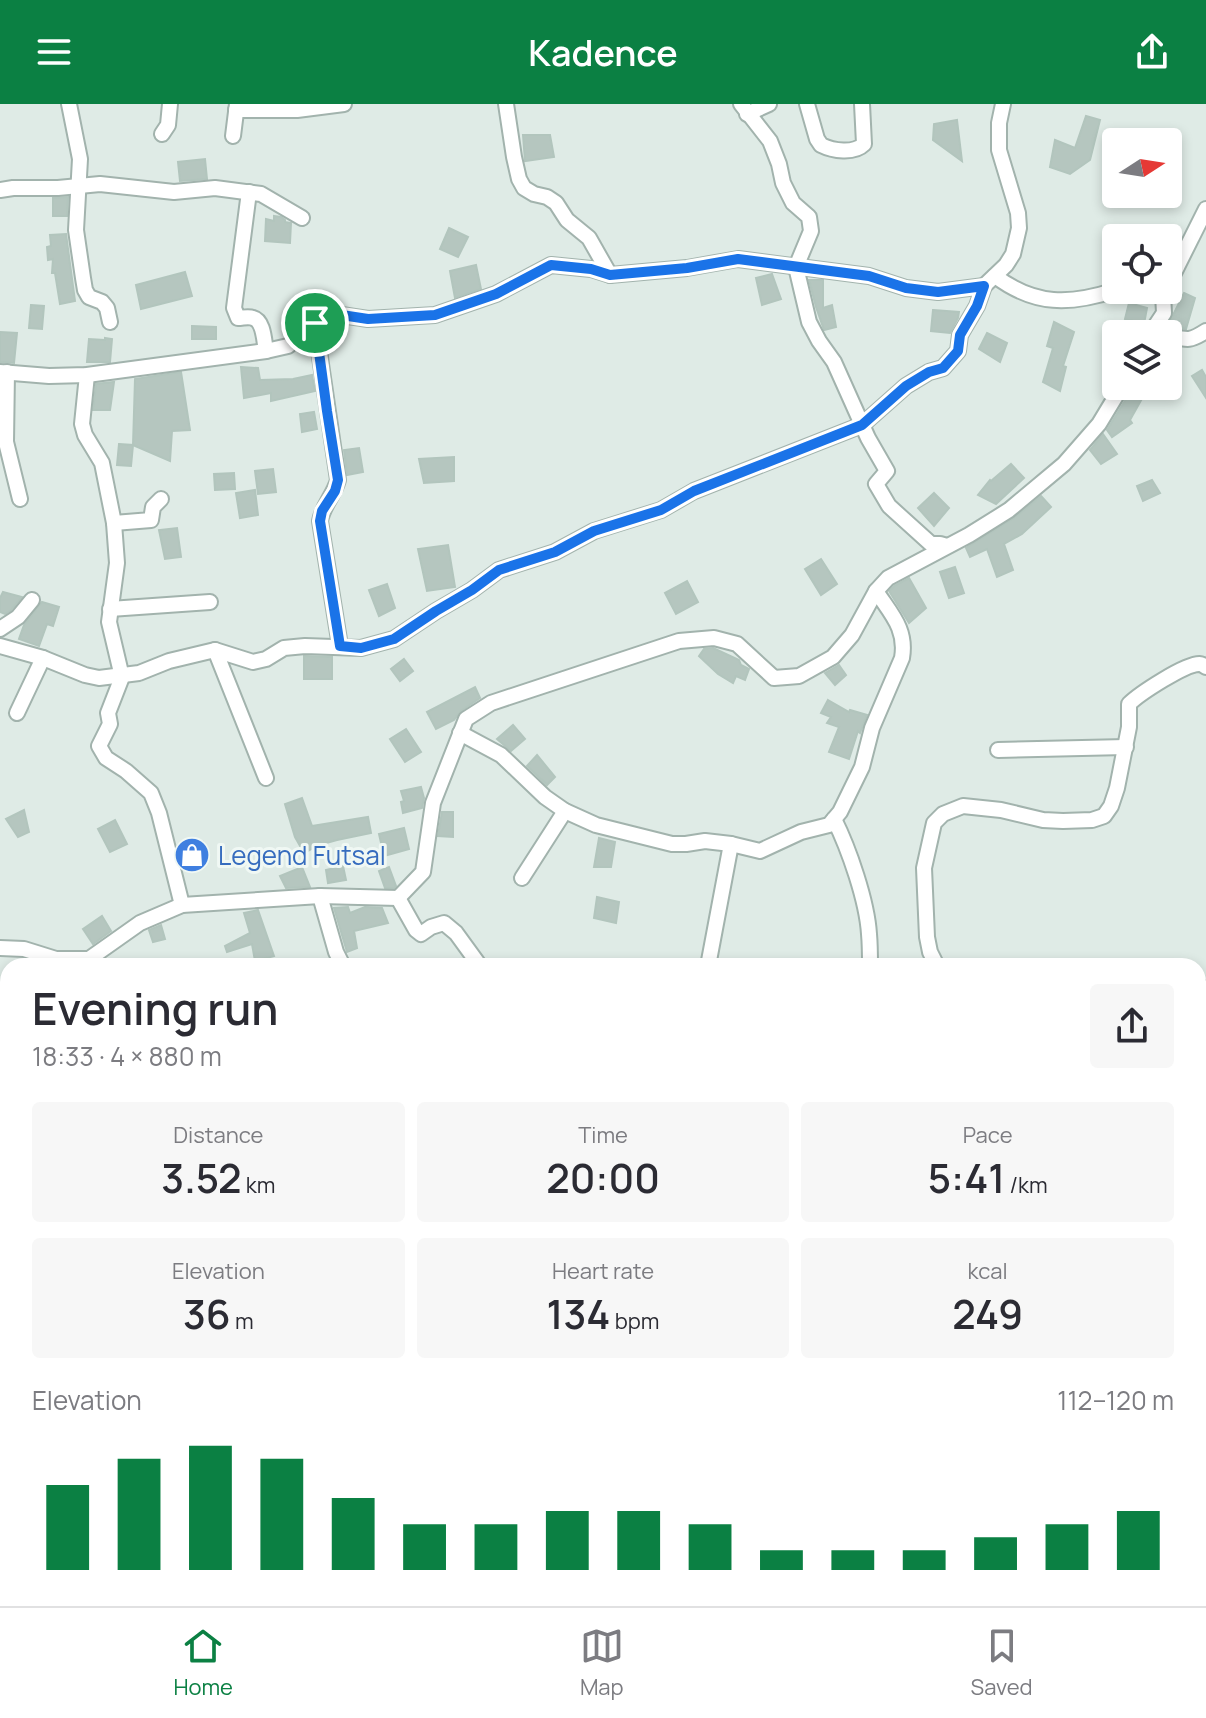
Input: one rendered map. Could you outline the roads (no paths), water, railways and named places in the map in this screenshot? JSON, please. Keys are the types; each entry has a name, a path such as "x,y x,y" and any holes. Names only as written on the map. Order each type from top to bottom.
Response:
{"street":[{"path":"69,104 80,159 76,230 85,290 89,297 102,302 107,308 110,322"},
{"path":"162,134 168,125 170,104"},
{"path":"233,136 237,107 344,104"},
{"path":"506,104 516,169 524,188 556,203 567,220 589,238 610,275"},
{"path":"769,104 744,109 770,141 783,183 793,203 809,217 811,231 796,267 809,322 834,362 887,471 876,484 882,496 903,520 931,544 948,546"},
{"path":"807,104 817,139 821,145 836,150 856,150 864,144 862,104"},
{"path":"0,646 99,678 139,673 169,661 215,650 253,662 266,659 284,648 361,648 394,639 499,570 555,552 594,531 661,510 694,491 862,425 906,386 929,372 943,368 951,359 958,351 960,335 989,281 1013,254 1019,228 1018,213 999,150 1003,104"},
{"path":"0,190 100,184 174,192 215,188 261,194 302,218"},
{"path":"249,192 234,308 238,318 258,320 266,351"},
{"path":"1182,252 1206,209"},
{"path":"20,499 6,442 3,372 87,375 266,351 288,346 315,323 335,314 368,319 435,315 496,294 551,265 591,269 610,275 687,268 738,259 869,276 906,288 938,292 989,281 1031,297 1064,301 1102,294"},
{"path":"315,323 338,480 320,521 340,646"},
{"path":"1182,339 1194,340 1206,331"},
{"path":"87,375 82,424 102,463 114,523 117,563 109,622 122,677 108,713 110,724 99,746 106,758 151,793 182,905"},
{"path":"90,958 140,923 182,905 320,896 398,898 423,872 433,803 466,719 491,703 679,641 714,638 737,644 774,678 799,676 833,657 852,635 876,591 888,578 1009,510 1064,464 1099,424 1114,400"},
{"path":"114,523 151,520 153,507 161,499"},
{"path":"460,733 501,755 545,797 565,811 596,825 672,844 705,841 760,851 801,832 829,825 840,812 862,767 872,728 902,658 903,635 876,591"},
{"path":"0,629 18,617 32,600"},
{"path":"110,609 210,602"},
{"path":"215,650 266,778"},
{"path":"17,713 43,658"},
{"path":"933,958 927,937 924,868 934,823 943,814 963,806 1001,810 1043,820 1078,821 1104,816 1117,788 1129,727 1129,704 1168,677 1191,666 1200,664 1206,667"},
{"path":"998,750 1126,747"},
{"path":"522,878 565,811"},
{"path":"834,819 846,842 864,908 870,958"},
{"path":"710,958 731,844"},
{"path":"320,896 339,958"},
{"path":"398,898 421,934 442,922 456,933 474,958"},
{"path":"0,948 24,949 53,958"}],"place":[{"name":"Legend Futsal","path":"192,855"}]}
